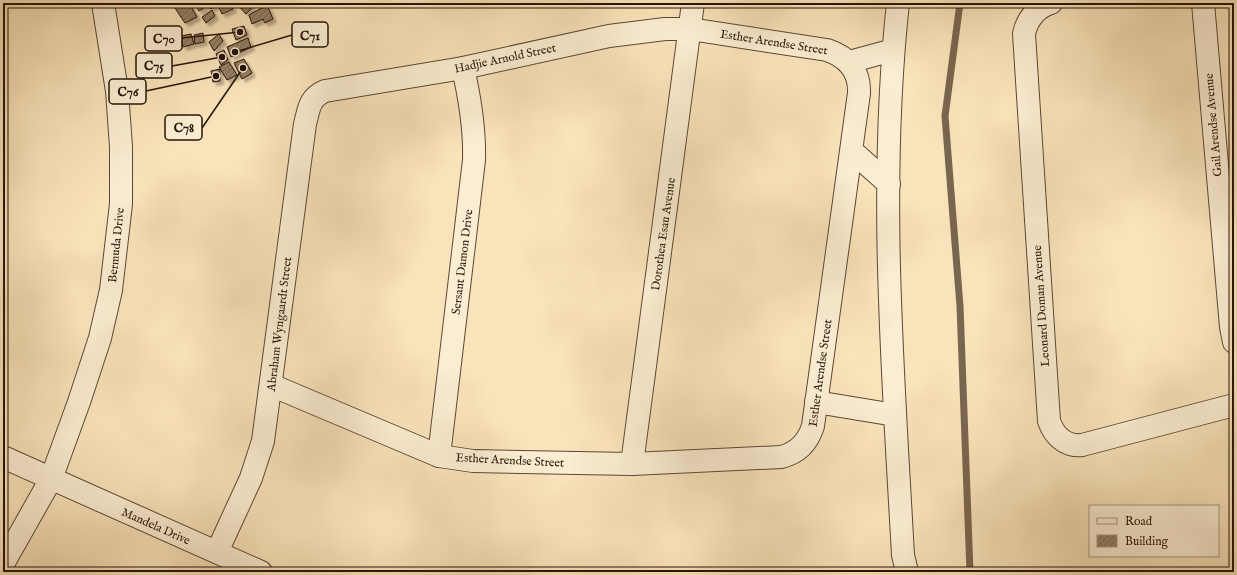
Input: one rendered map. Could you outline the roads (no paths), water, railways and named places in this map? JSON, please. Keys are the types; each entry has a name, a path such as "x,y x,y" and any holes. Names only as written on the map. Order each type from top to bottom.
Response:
{"street":[{"name":"Bermuda Drive","path":"3,564 51,479 100,338 111,290 121,204 120,140 117,92 103,3"},
{"name":"Dorothea Esau Avenue","path":"632,464 693,3"},
{"path":"898,3 893,50 889,184 890,320 903,555 907,572"},
{"name":"Leonard Doman Avenue","path":"1052,3 1040,8 1034,14 1025,27 1024,34 1048,405 1051,426 1057,436 1066,443 1076,446 1234,405"},
{"name":"Gail Arendse Avenue","path":"1203,3 1231,327 1234,342"},
{"name":"Hadjie Arnold Street","path":"320,93 463,68 610,36 665,29 690,29"},
{"name":"Esther Arendse Street","path":"271,385 439,456 473,461 632,464 788,455 803,446 811,434 860,86 856,73 849,62 827,50 690,29"},
{"path":"849,62 893,50"},
{"name":"Sersant Damon Drive","path":"439,456 474,160 475,131 472,105 463,68"},
{"name":"Abraham Wyngaardt Street","path":"217,552 250,478 263,441 305,124 311,101 320,93"},
{"path":"852,151 889,184"},
{"path":"816,402 895,415"},
{"name":"Mandela Drive","path":"3,457 261,572"}],"waterway":[{"path":"960,3 945,116 960,306 970,572"}],"place":[{"name":"C70","path":"240,32"},
{"name":"C71","path":"235,52"},
{"name":"C75","path":"222,57"},
{"name":"C78","path":"243,68"},
{"name":"C76","path":"216,76"}]}
